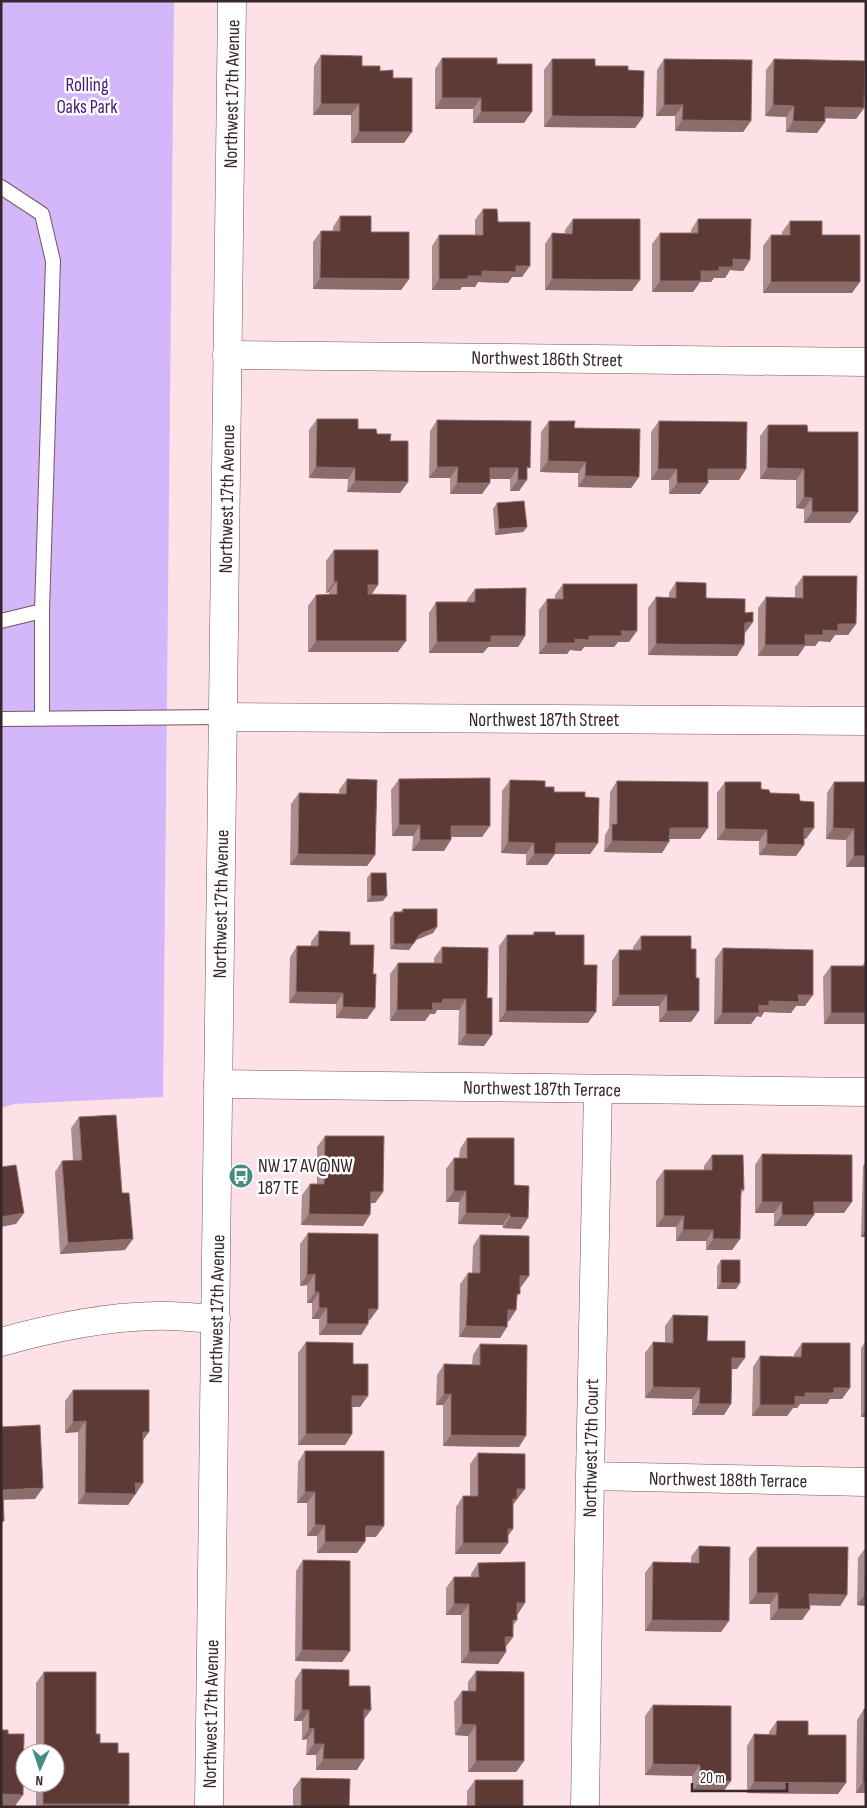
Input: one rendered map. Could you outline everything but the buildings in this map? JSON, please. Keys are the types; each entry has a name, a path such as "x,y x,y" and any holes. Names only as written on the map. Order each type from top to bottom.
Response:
{"street":[{"name":"Northwest 17th Avenue","path":"209,1807 232,1"},
{"name":"Northwest 186th Street","path":"228,355 866,362"},
{"name":"Northwest 187th Street","path":"223,717 866,722"},
{"name":"Northwest 187th Terrace","path":"218,1084 866,1092"},
{"name":"Northwest 17th Court","path":"585,1807 598,1089"},
{"path":"1,1342 33,1333 124,1317 156,1316 216,1319"},
{"name":"Northwest 188th Terrace","path":"590,1476 866,1482"}],"lane":[{"path":"1,187 42,214 53,261 42,611 42,719"},
{"path":"1,621 42,611"},
{"path":"1,719 223,717"}],"green space":[{"name":"Rolling Oaks Park","path":"1,1 174,1 163,1097 14,1104 1,1108"}],"place":[{"name":"NW 17 AV@NW 187 TE","path":"241,1176"}]}
